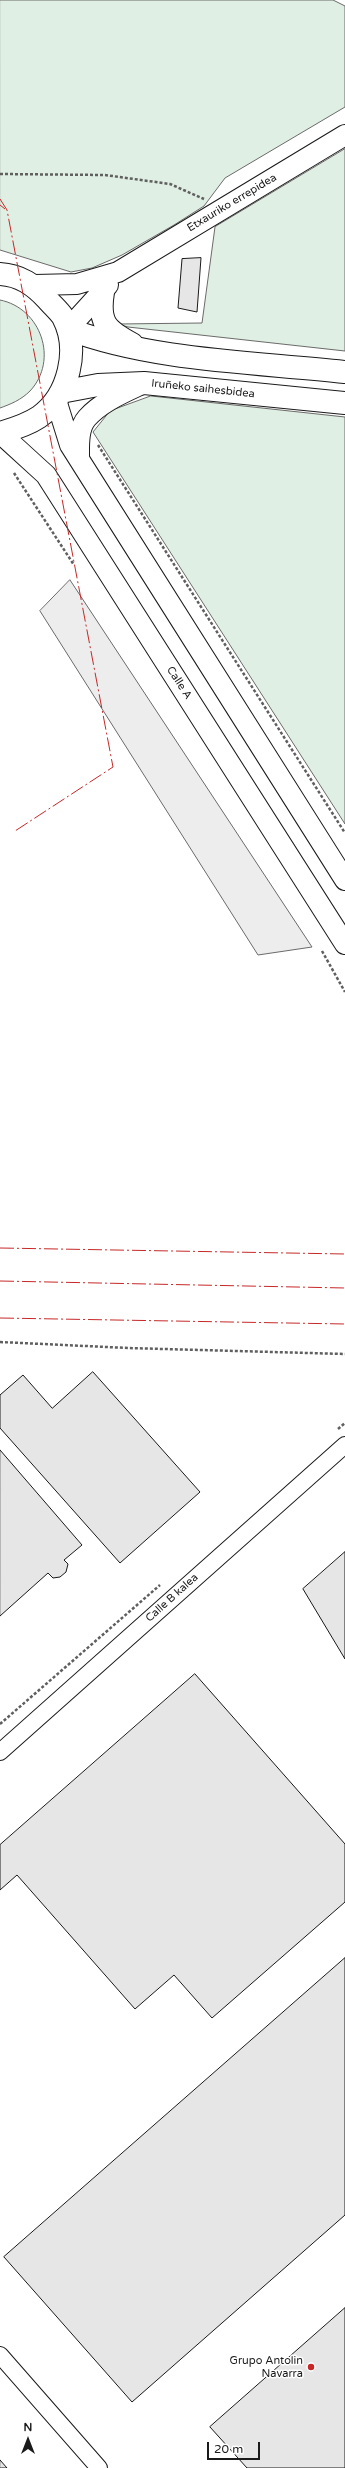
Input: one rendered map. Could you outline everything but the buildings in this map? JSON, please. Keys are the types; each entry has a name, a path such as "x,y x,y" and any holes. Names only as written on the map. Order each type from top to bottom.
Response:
{"highway":[{"path":"0,274 9,274 35,285 62,316 68,330 70,358 69,372 58,396 40,416 22,427 0,433"},
{"path":"103,292 100,309 104,324 115,335 146,352"},
{"path":"68,330 98,341 146,352 345,372"},
{"name":"Iruñeko saihesbidea","path":"58,396 98,386 144,383 345,404"}],"street":[{"name":"Etxauriko errepidea","path":"35,285 77,284 118,272 345,135"},
{"name":"Etxauriko errepidea","path":"68,330 103,292 118,272"},
{"path":"78,457 79,439 86,419 115,397 144,383"},
{"path":"58,396 70,445 345,880"},
{"name":"Calle A","path":"0,433 46,475 345,944"},
{"name":"Calle B kalea","path":"0,1752 345,1445"},
{"path":"0,2354 99,2468"}],"path":[{"path":"0,174 105,175 170,184 223,208"},
{"path":"83,429 92,436 345,833"},
{"path":"10,466 74,565"},
{"path":"322,951 345,992"},
{"path":"0,1342 128,1348 345,1354"},
{"path":"333,1433 345,1423"},
{"path":"0,1724 160,1584"}],"green space":[{"path":"0,0 333,0 345,6 345,107 225,178 204,206 122,255 92,268 71,272 0,250"},
{"path":"345,149 345,351 128,327 117,324 202,323 215,227"},
{"path":"0,300 14,305 26,313 35,324 41,337 44,351 43,365 39,379 30,391 12,403 0,408"},
{"path":"151,396 345,417 345,824 93,432 110,411"}],"shaded area":[{"path":"70,580 312,947 258,955 40,611"}],"power":[{"path":"0,199 7,210 113,767 15,831"},
{"path":"0,205 5,209"},
{"path":"0,1248 345,1254"},
{"path":"0,1281 345,1288"},
{"path":"0,1318 345,1324"}],"place":[{"name":"Grupo Antolin Navarra","path":"311,2367"}]}
